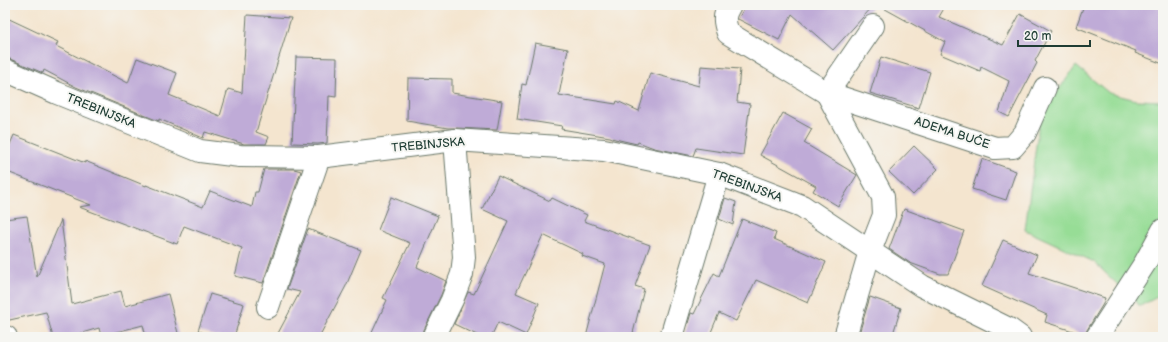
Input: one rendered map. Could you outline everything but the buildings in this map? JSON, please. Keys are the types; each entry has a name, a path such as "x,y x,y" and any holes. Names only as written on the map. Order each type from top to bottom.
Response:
{"street":[{"name":"ADEMA BUĆE","path":"730,5 726,12 724,23 728,33 827,93 995,148 1012,147 1025,133 1045,88"},
{"path":"845,337 870,251 884,215 883,197 827,93 873,26"},
{"name":"TREBINJSKA","path":"5,70 200,151 240,156 319,157 455,140 604,150 719,174 802,206 922,286 1009,329 1020,337"},
{"path":"434,337 452,300 462,274 464,257 455,140"},
{"path":"268,307 319,157"},
{"path":"671,337 719,174"},
{"path":"1097,337 1145,263 1163,230"}],"green space":[{"path":"1076,66 1109,93 1136,100 1163,101 1163,294 1140,306 1094,262 1025,230 1040,115"}]}
